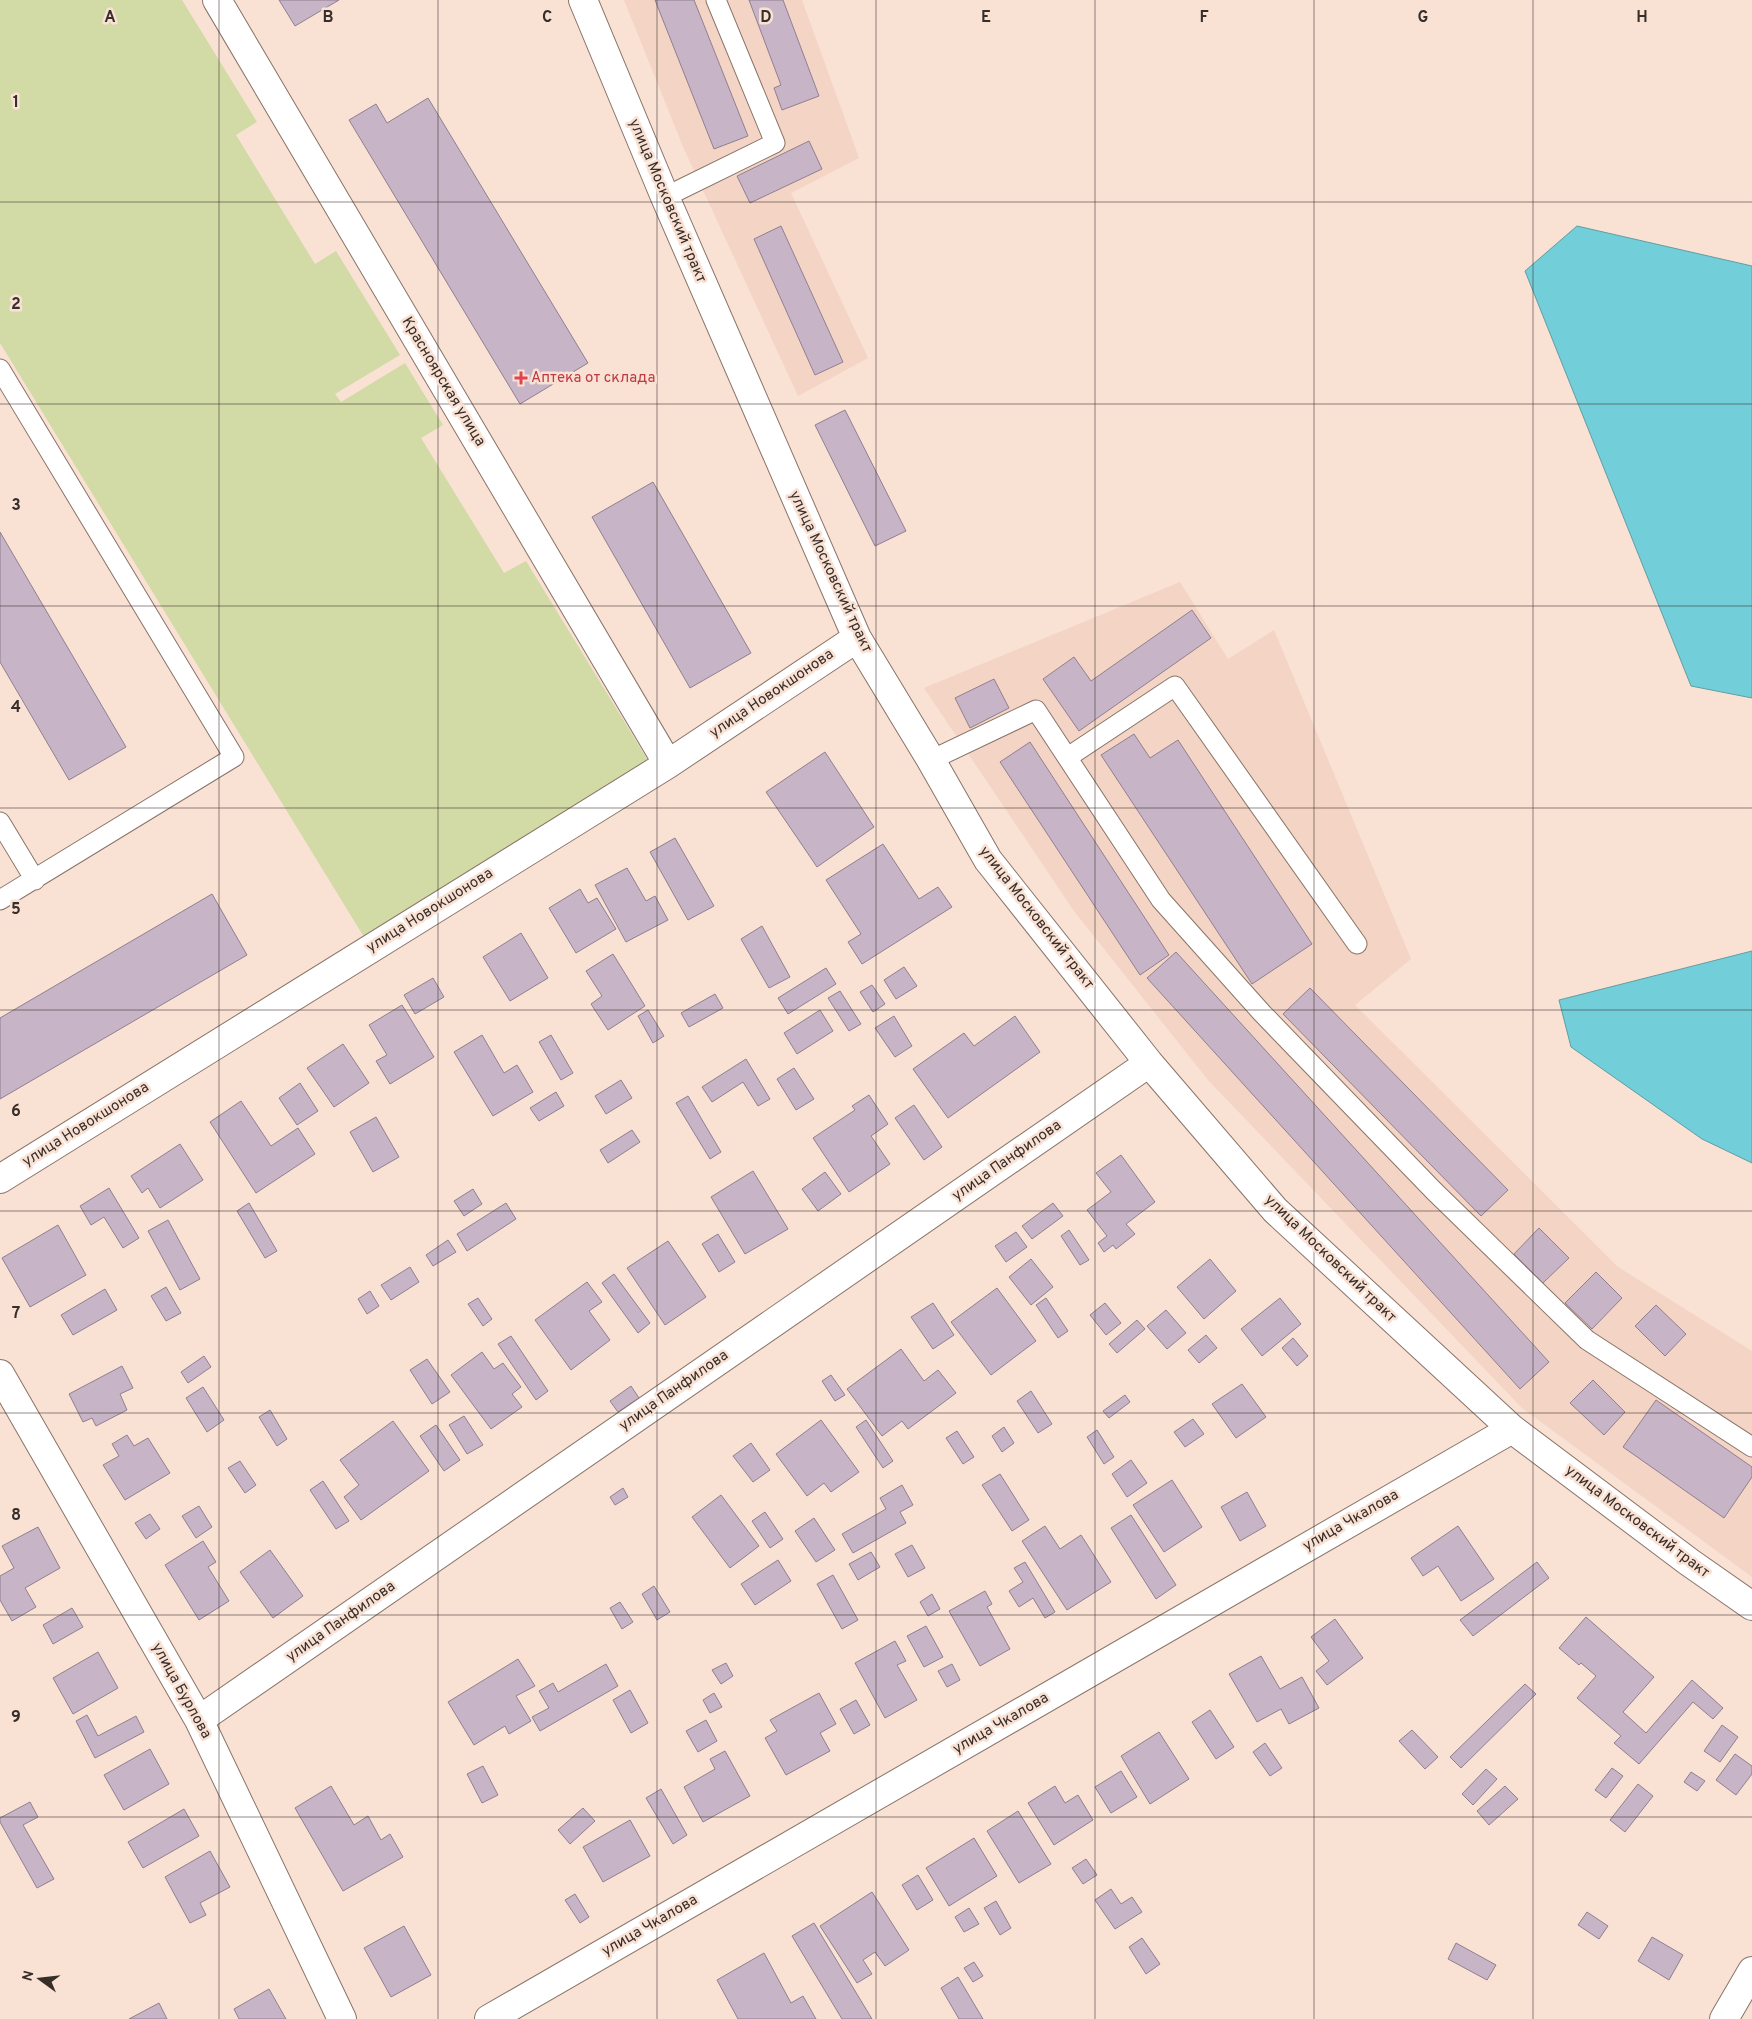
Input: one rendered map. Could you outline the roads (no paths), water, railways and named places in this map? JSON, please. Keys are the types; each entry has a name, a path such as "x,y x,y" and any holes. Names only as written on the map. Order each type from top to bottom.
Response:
{"street":[{"name":"Красноярская улица","path":"217,0 668,764"},
{"name":"улица Московский тракт","path":"583,0 665,197 857,638 931,760 988,860 1149,1063 1275,1210 1512,1429 1689,1562 1752,1606"},
{"name":"улица Новокшонова","path":"0,1179 668,764 857,638"},
{"name":"улица Панфилова","path":"199,1720 1149,1063"},
{"name":"улица Бурлова","path":"0,1374 199,1720 342,2019"},
{"name":"улица Чкалова","path":"489,2019 1512,1429"},
{"path":"1724,2019 1752,1971"}],"lane":[{"path":"665,197 775,143 716,0"},
{"path":"0,369 234,757 0,900"},
{"path":"1068,757 1175,686 1358,944"},
{"path":"931,760 1036,710 1161,900 1262,1013 1434,1191 1587,1340 1752,1447"},
{"path":"0,822 34,880"}],"water":[{"path":"1577,226 1752,266 1752,698 1691,686 1525,271"},
{"path":"1752,951 1752,1163 1702,1139 1571,1047 1559,1000"}],"place":[{"name":"Аптека от склада","path":"521,378"}]}
